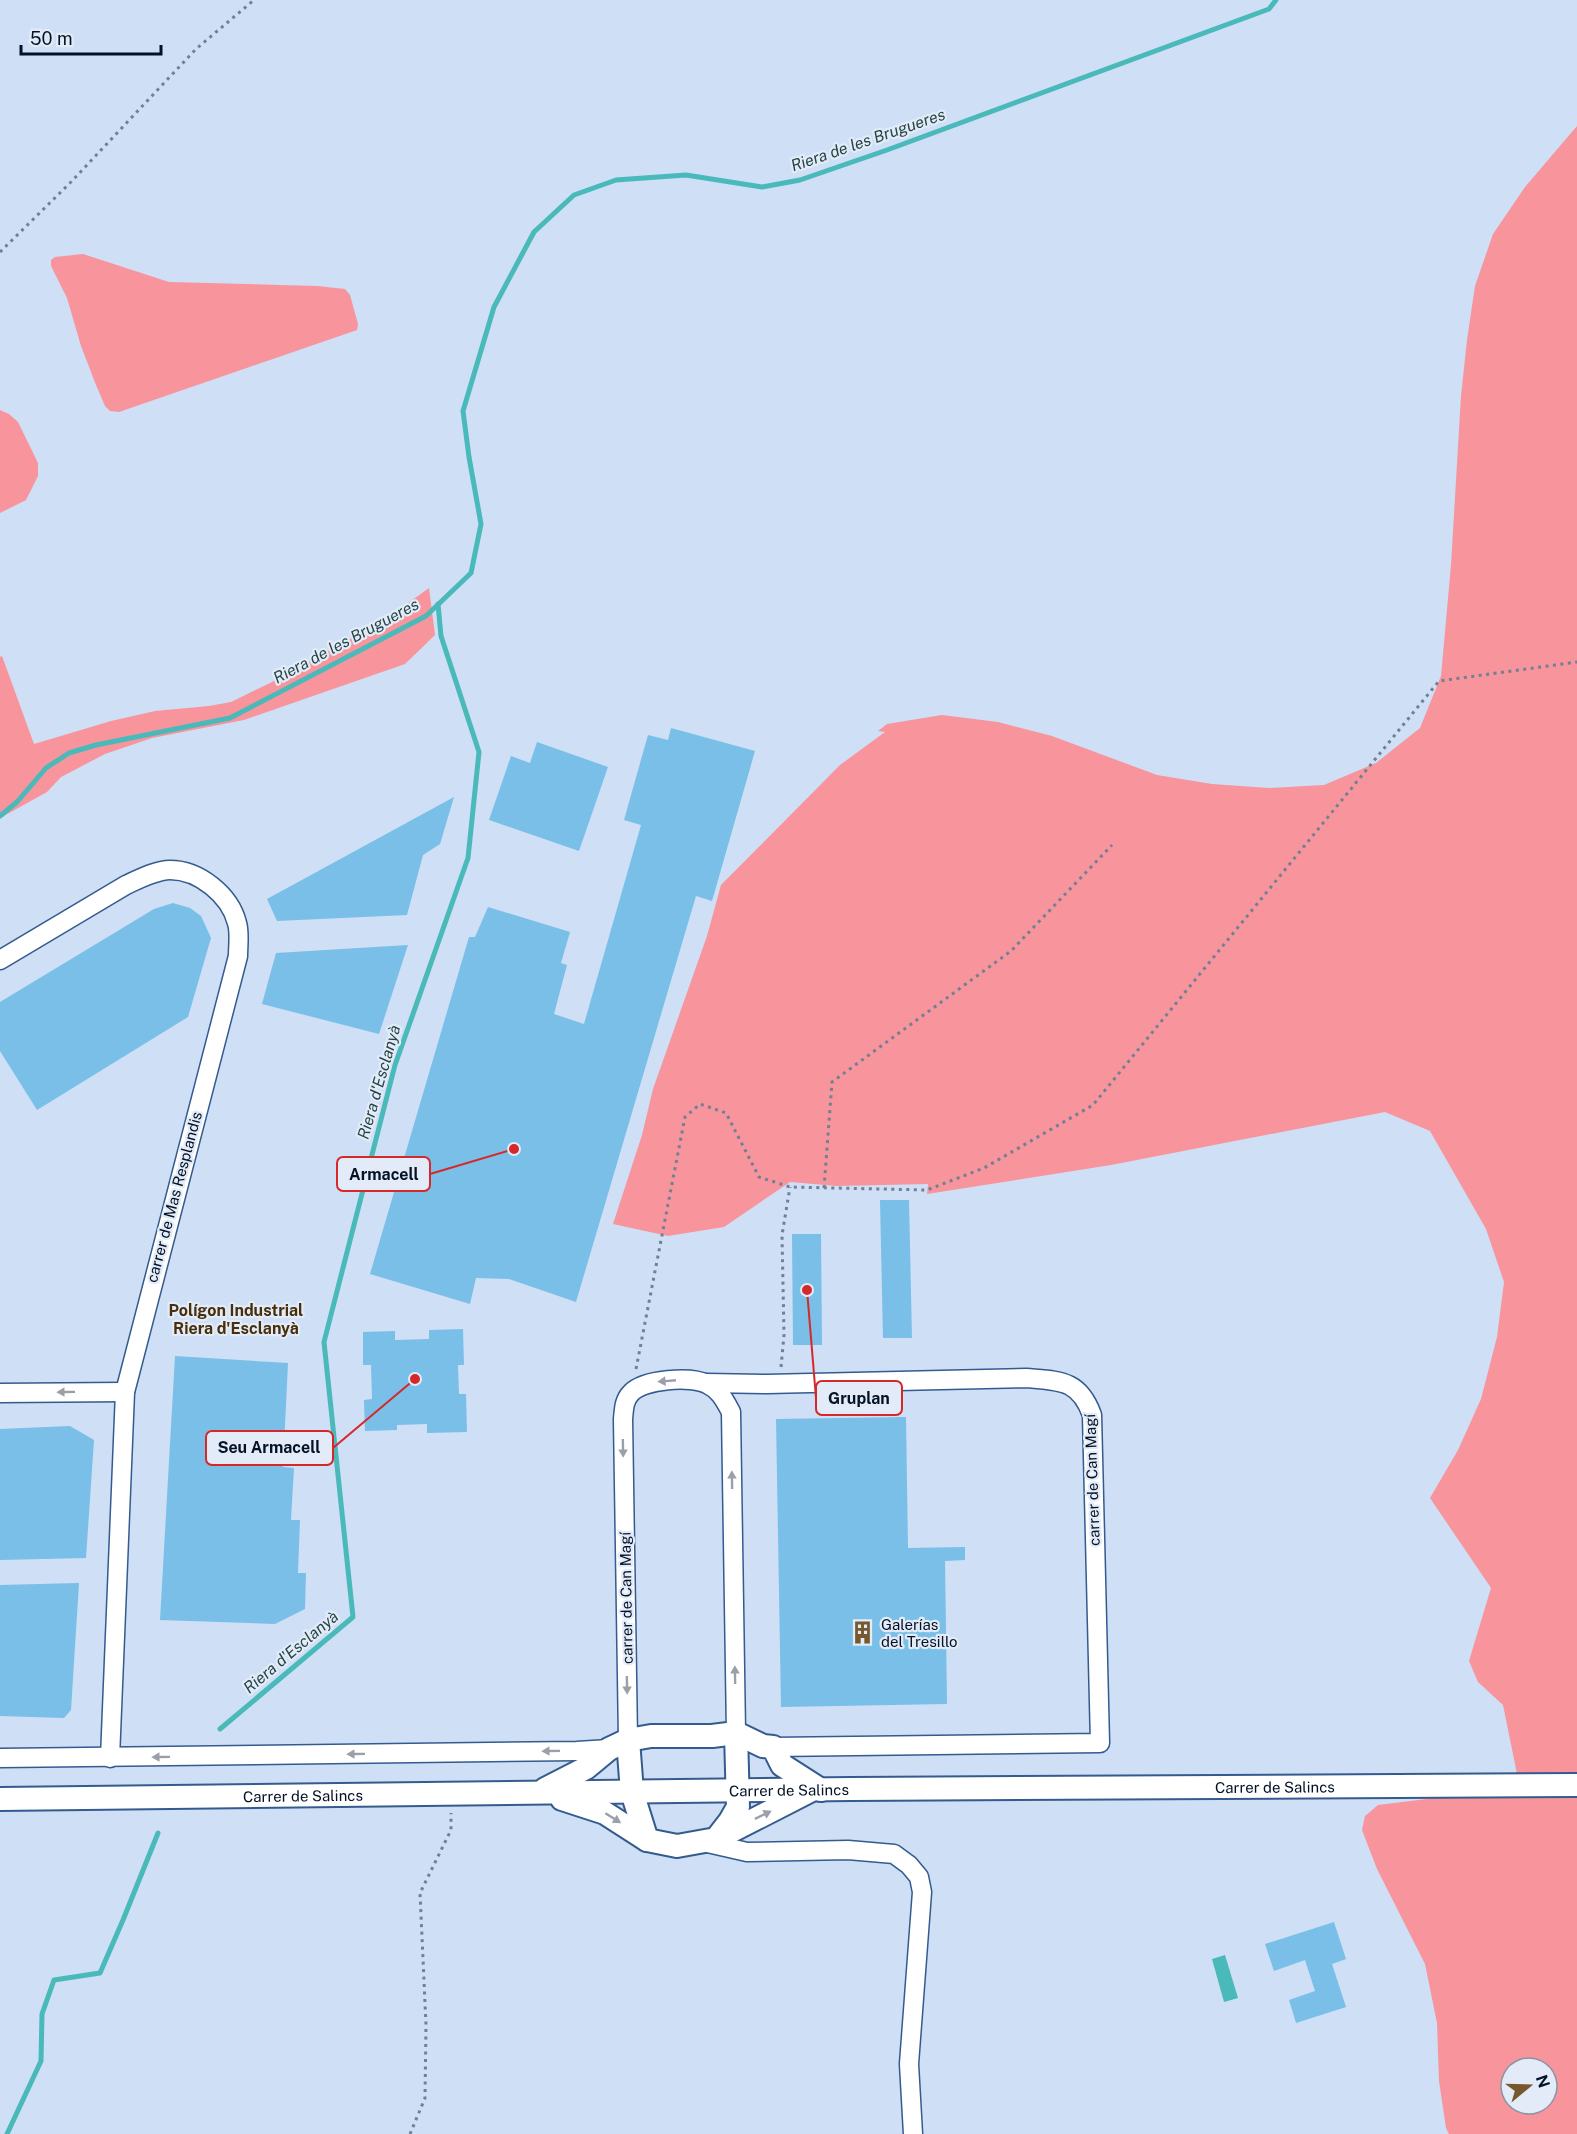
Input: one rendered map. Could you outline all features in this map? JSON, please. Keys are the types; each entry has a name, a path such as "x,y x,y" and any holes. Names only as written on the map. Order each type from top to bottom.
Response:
{"main road":[{"path":"708,1840 730,1821 738,1807 736,1733"},
{"path":"736,1733 763,1746 772,1747 782,1765 816,1790 708,1840 677,1846 647,1840 605,1813 538,1792 586,1768 618,1744 651,1736 712,1737 736,1733"},
{"path":"618,1744 647,1840"},
{"name":"Carrer de Salincs","path":"0,1798 1577,1785"}],"street":[{"name":"carrer de Mas Resplandis","path":"0,960 126,885 147,875 169,870 189,873 206,881 219,892 231,908 237,923 238,956 124,1392 110,1758"},
{"name":"carrer de Can Magí","path":"618,1744 623,1419 625,1401 632,1391 649,1383 686,1380 706,1383 774,1384 1026,1378 1059,1381 1074,1387 1086,1398 1092,1415 1100,1743 772,1747"},
{"name":"carrer de Can Magí","path":"706,1383 722,1395 730,1412 731,1421 736,1733"},
{"name":"carrer de Can Magí","path":"731,1421 737,1405 745,1394 774,1384"},
{"path":"0,1393 124,1392"},
{"path":"0,1758 577,1751 618,1744"},
{"path":"708,1840 747,1852 848,1850 894,1854 909,1865 919,1877 922,1892 909,2064 913,2134"}],"path":[{"path":"0,252 196,49 254,0"},
{"path":"632,1391 685,1116 700,1104 726,1113 759,1177 790,1186 927,1190 984,1168 1093,1106 1439,681 1577,662"},
{"path":"824,1188 832,1082 1011,951 1112,845"},
{"path":"774,1384 784,1335 782,1235 790,1186"},
{"path":"410,2134 425,2098 426,2025 420,1893 450,1830 452,1793"}],"shaded area":[{"path":"1577,126 1577,2134 1449,2134 1446,2128 1439,2081 1437,2023 1425,1964 1377,1869 1362,1830 1365,1816 1378,1805 1516,1788 1517,1774 1503,1705 1478,1682 1469,1661 1491,1588 1430,1498 1458,1450 1481,1399 1497,1337 1504,1282 1486,1229 1430,1131 1385,1112 1111,1165 927,1194 928,1184 837,1186 790,1182 724,1227 668,1236 613,1224 642,1135 653,1089 707,936 721,885 840,765 885,732 878,731 887,724 942,715 998,722 1052,736 1157,775 1212,784 1269,788 1324,785 1376,763 1420,728 1441,676 1467,340 1475,286 1493,234 1525,187"},
{"path":"83,254 169,282 317,286 345,289 350,295 358,324 357,330 119,412 110,411 105,406 96,385 81,346 67,298 51,266 51,260 55,257"},
{"path":"0,410 18,422 38,463 38,476 26,500 0,513"},
{"path":"429,588 435,635 405,664 244,720 152,738 105,754 61,777 47,792 0,818 0,657 2,656 34,744 111,721 155,711 231,702 386,619"},
{"path":"1225,1955 1238,1998 1224,2002 1212,1959"}],"building":[{"path":"671,728 755,751 712,901 696,896 576,1302 509,1279 476,1278 470,1304 370,1274 469,937 475,937 488,907 570,932 561,963 567,965 554,1014 584,1024 641,825 624,820 648,735 668,740"},
{"path":"537,742 608,767 579,851 489,820 511,756 530,763"},
{"path":"454,797 440,844 423,855 407,915 277,921 267,899"},
{"path":"173,903 190,908 201,916 211,938 188,1017 37,1110 0,1051 0,1002 154,909"},
{"path":"408,945 379,1034 262,1004 276,953"},
{"path":"880,1200 909,1200 912,1338 883,1338"},
{"path":"792,1234 821,1234 822,1345 793,1345"},
{"path":"463,1329 464,1365 458,1365 459,1394 466,1394 467,1432 427,1433 427,1424 397,1425 397,1430 365,1431 364,1400 372,1399 371,1365 363,1365 363,1332 395,1331 395,1340 429,1339 429,1330"},
{"path":"175,1356 288,1363 283,1467 294,1468 291,1520 300,1520 298,1573 306,1573 305,1609 275,1624 160,1620"},
{"name":"Galerías del Tresillo","path":"906,1417 908,1548 965,1547 965,1560 945,1561 947,1704 781,1707 776,1419"},
{"path":"70,1426 94,1440 86,1558 0,1560 0,1429"},
{"path":"79,1583 71,1710 64,1718 0,1716 0,1585"},
{"path":"1334,1922 1346,1959 1332,1964 1346,2007 1296,2023 1289,2000 1315,1991 1305,1960 1274,1971 1265,1944"}],"waterway":[{"name":"Riera de les Brugueres","path":"0,816 17,802 46,768 69,753 96,745 230,718 426,616 471,573 481,524 463,411 494,307 534,232 574,195 616,180 686,175 762,187 800,180 1269,9 1276,0"},
{"name":"Riera d'Esclanyà","path":"220,1729 353,1617 324,1342 395,1065 468,858 479,752 441,636 438,604"},
{"name":"Riera d'Esclanyà","path":"7,2134 41,2061 42,2014 54,1980 100,1973 158,1833"}],"place":[{"name":"Armacell","path":"514,1149"},
{"name":"Gruplan","path":"807,1290"},
{"name":"Seu Armacell","path":"415,1379"},
{"name":"Galerías del Tresillo","path":"863,1633"}],"district":[{"name":"Polígon Industrial Riera d'Esclanyà","path":"236,1319"}]}
